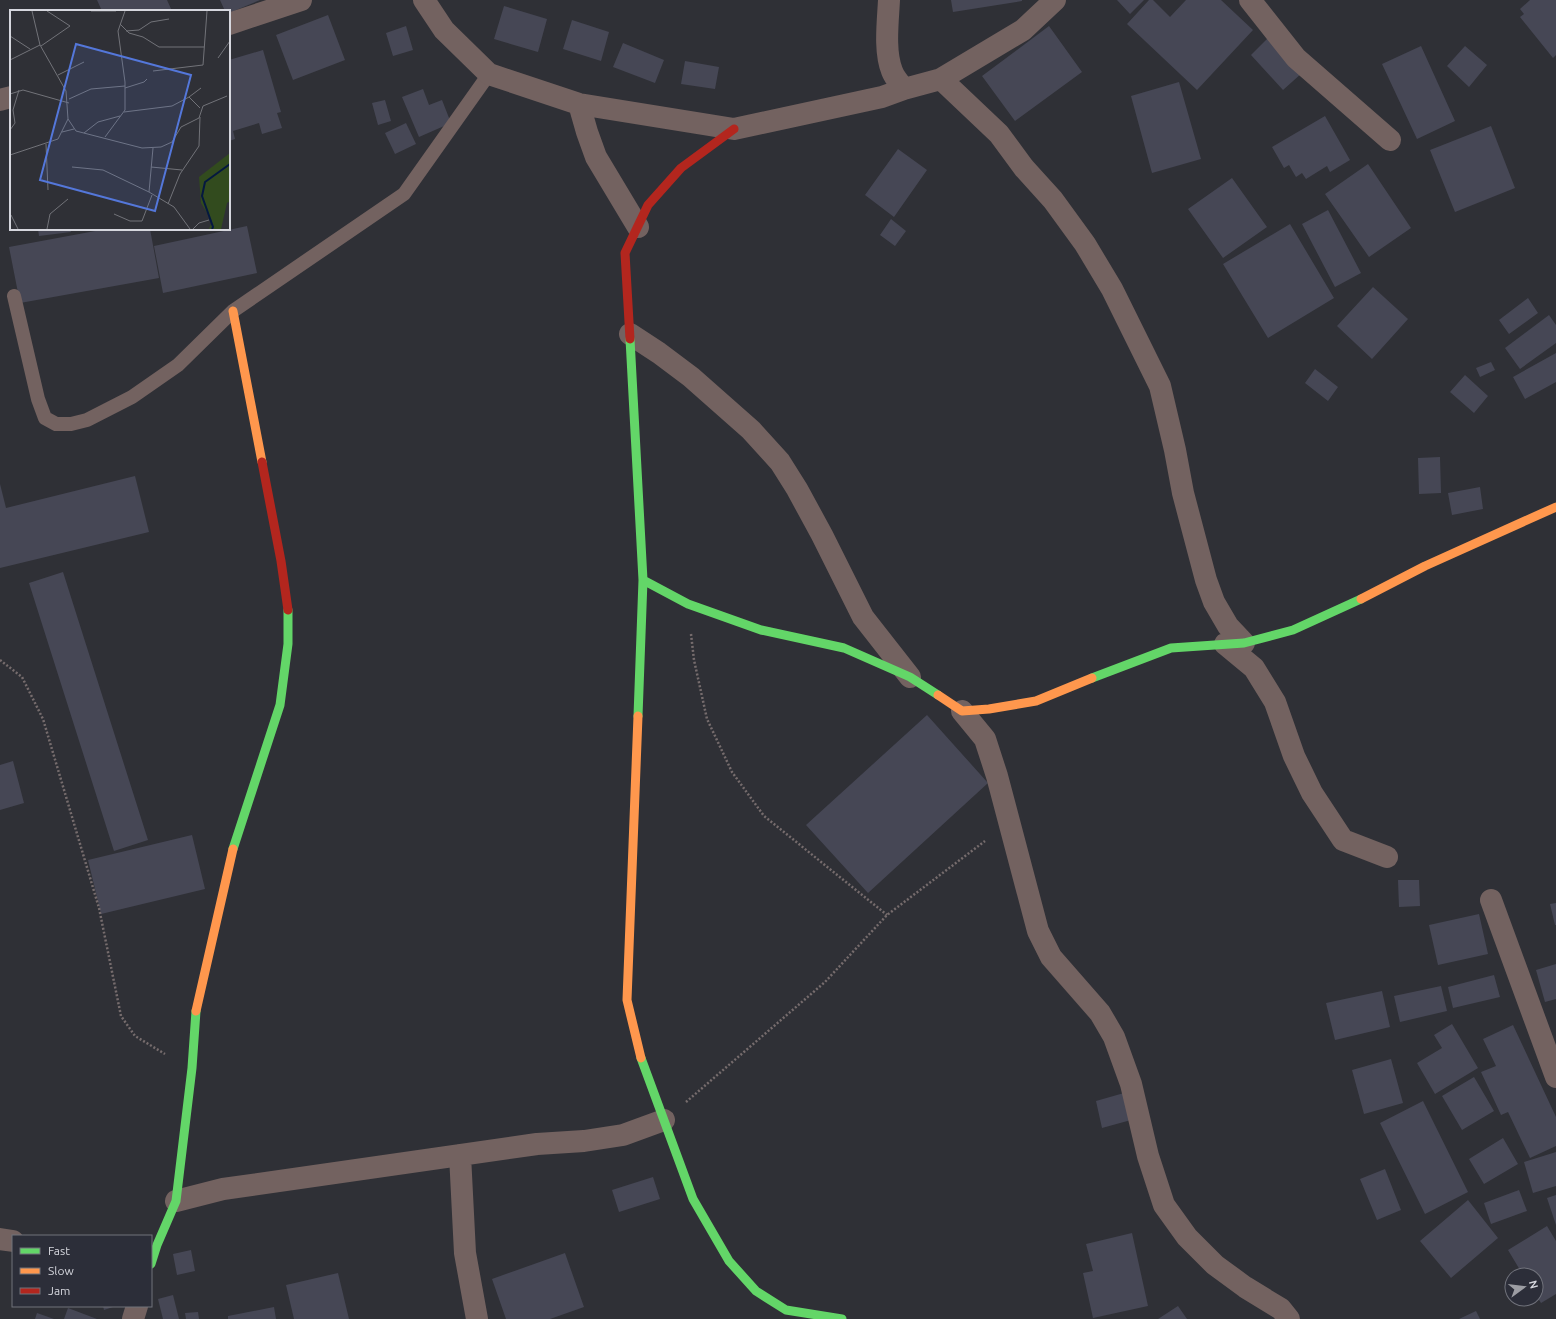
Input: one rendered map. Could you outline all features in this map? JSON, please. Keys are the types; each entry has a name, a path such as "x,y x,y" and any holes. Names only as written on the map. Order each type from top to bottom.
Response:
{"street":[{"path":"230,24 301,0"},
{"path":"424,0 444,30 489,74 579,104 734,129 882,97 904,89 941,79 1023,30 1055,0"},
{"path":"889,0 888,56 892,72 904,89"},
{"path":"1250,0 1296,58 1390,140"},
{"path":"941,79 999,134 1024,168 1053,200 1085,244 1112,288 1160,386 1184,493 1206,580 1214,602 1228,626 1235,644 1254,668 1275,702 1294,756 1312,793 1343,840 1387,857"},
{"path":"0,100 10,97"},
{"path":"579,104 596,157 638,227"},
{"path":"734,129 681,168 648,206 625,253 643,580 627,1000 639,1054 693,1199 729,1261 756,1291 786,1310 842,1319"},
{"path":"153,1252 176,1201 192,1068 196,1012 229,863 280,705 288,644 288,611 281,561 233,311"},
{"path":"630,334 692,377 751,430 780,462 797,489 822,535 863,617 910,677"},
{"path":"962,711 990,709 1036,701 1105,672 1171,648 1235,644 1293,630 1353,603 1431,563 1556,507"},
{"path":"643,580 688,604 761,630 844,648 910,677 962,711 985,739 997,776 1038,931 1051,957 1100,1013 1114,1038 1131,1084 1148,1156 1164,1205 1187,1237 1215,1265 1245,1287 1281,1309 1289,1319"},
{"path":"1491,900 1556,1078"},
{"path":"176,1201 223,1189 537,1144 584,1141 623,1135 664,1120"},
{"path":"460,1156 465,1253 476,1319"},
{"path":"0,1239 12,1241"},
{"path":"133,1319 137,1307"}],"lane":[{"path":"14,296 38,399 45,418 56,424 71,424 88,420 132,397 178,365 233,311 404,194 489,74"}],"path":[{"path":"688,604 694,660 707,719 732,772 764,816 887,915"},
{"path":"0,660 22,677 43,719 99,908 121,1016 135,1036 148,1045 192,1068"},
{"path":"664,1120 712,1081 824,982 887,915 1009,823"}],"building":[{"path":"97,0 167,0 172,10 102,10"},
{"path":"220,0 260,0 230,13 230,10 225,10"},
{"path":"951,0 1022,0 1022,1 953,12"},
{"path":"1117,0 1144,0 1130,14"},
{"path":"1149,0 1153,0 1170,17 1186,0 1221,0 1253,30 1197,90 1127,24"},
{"path":"1530,0 1556,0 1556,55 1553,58 1520,17 1524,14 1520,9"},
{"path":"504,6 547,19 538,52 494,39"},
{"path":"328,15 345,60 293,80 276,35"},
{"path":"572,20 609,32 601,61 563,49"},
{"path":"406,26 413,50 393,56 386,33"},
{"path":"1049,26 1082,72 1015,121 982,76"},
{"path":"1268,38 1302,73 1283,90 1251,55"},
{"path":"623,43 664,60 655,83 613,67"},
{"path":"1421,46 1455,121 1417,139 1382,64"},
{"path":"1465,46 1487,65 1469,87 1447,66"},
{"path":"263,50 281,112 277,113 282,128 262,134 259,123 233,131 235,139 230,141 230,60"},
{"path":"685,61 719,67 715,89 681,84"},
{"path":"1179,82 1201,159 1152,173 1131,96"},
{"path":"423,89 429,105 442,100 451,123 419,137 402,97"},
{"path":"385,100 391,121 378,125 372,103"},
{"path":"1325,116 1350,160 1330,172 1327,166 1306,179 1302,173 1296,177 1289,165 1284,168 1272,147"},
{"path":"406,123 416,144 395,154 385,133"},
{"path":"1491,126 1515,188 1455,212 1430,150"},
{"path":"898,149 927,170 894,217 865,195"},
{"path":"1368,164 1411,228 1369,257 1325,194"},
{"path":"1232,178 1267,227 1223,258 1188,209"},
{"path":"1328,210 1361,273 1335,287 1302,224"},
{"path":"891,219 906,231 895,246 880,235"},
{"path":"1290,224 1334,298 1268,338 1223,264"},
{"path":"247,226 257,273 163,293 154,246"},
{"path":"38,230 70,230 71,232 39,236"},
{"path":"101,230 150,230 159,278 20,303 9,247"},
{"path":"1373,287 1408,319 1372,359 1337,326"},
{"path":"1528,298 1538,313 1509,334 1499,320"},
{"path":"1549,315 1556,325 1556,343 1520,369 1505,348"},
{"path":"1556,353 1556,382 1525,399 1513,377"},
{"path":"1491,362 1495,370 1480,377 1476,368"},
{"path":"1315,369 1338,387 1328,401 1305,383"},
{"path":"1465,375 1488,396 1474,413 1450,392"},
{"path":"1440,457 1441,493 1419,494 1418,458"},
{"path":"135,476 149,532 0,568 0,484 6,508"},
{"path":"1480,487 1483,509 1452,515 1448,493"},
{"path":"63,572 148,840 114,851 29,583"},
{"path":"927,715 988,783 868,893 806,825"},
{"path":"13,761 24,803 0,810 0,765"},
{"path":"192,835 205,889 101,914 88,860"},
{"path":"1398,880 1419,880 1420,906 1399,907"},
{"path":"1556,903 1556,925 1555,925 1550,904"},
{"path":"1479,914 1488,954 1438,965 1429,925"},
{"path":"1556,964 1556,999 1545,1002 1536,970"},
{"path":"1494,975 1500,997 1453,1008 1448,987"},
{"path":"1441,986 1447,1011 1400,1022 1394,996"},
{"path":"1382,991 1390,1027 1335,1040 1326,1003"},
{"path":"1452,1024 1478,1068 1435,1094 1417,1063 1442,1048 1434,1035"},
{"path":"1513,1025 1556,1117 1556,1146 1530,1158 1508,1112 1501,1115 1481,1072 1496,1066 1483,1039"},
{"path":"1391,1059 1403,1103 1364,1114 1352,1070"},
{"path":"1474,1077 1494,1111 1462,1130 1442,1096"},
{"path":"1124,1093 1131,1120 1102,1128 1096,1101"},
{"path":"1423,1101 1468,1192 1425,1214 1380,1123"},
{"path":"1503,1138 1518,1164 1484,1184 1469,1159"},
{"path":"1556,1152 1556,1186 1533,1193 1524,1162"},
{"path":"1385,1169 1401,1210 1377,1220 1360,1179"},
{"path":"653,1177 660,1199 619,1212 612,1190"},
{"path":"1519,1190 1527,1211 1491,1224 1484,1203"},
{"path":"1556,1195 1556,1225 1547,1198"},
{"path":"1468,1200 1498,1238 1451,1278 1420,1241"},
{"path":"1547,1226 1556,1241 1556,1294 1544,1301 1544,1267 1518,1267 1508,1250"},
{"path":"1132,1233 1148,1306 1093,1318 1083,1273 1093,1271 1086,1244"},
{"path":"191,1250 195,1271 177,1275 173,1254"},
{"path":"565,1253 584,1307 550,1319 506,1319 492,1279"},
{"path":"338,1273 349,1319 294,1319 286,1285"},
{"path":"173,1295 179,1319 163,1319 158,1299"},
{"path":"1178,1306 1187,1319 1158,1319"},
{"path":"103,1307 113,1307 104,1310"},
{"path":"274,1307 276,1319 228,1319 228,1316"},
{"path":"68,1308 97,1319 64,1319"},
{"path":"1476,1311 1480,1319 1459,1319"},
{"path":"198,1312 199,1319 186,1319 185,1313"},
{"path":"37,1313 54,1319 35,1319"}],"traffic: fast":[{"path":"630,339 643,580 638,716"},
{"path":"643,580 688,604 761,630 844,648 910,677 938,695"},
{"path":"1092,678 1171,648 1244,643 1293,630 1361,599"},
{"path":"233,849 280,705 288,644 288,610"},
{"path":"152,1261 157,1245 176,1201 192,1068 196,1011"},
{"path":"641,1058 693,1199 729,1261 756,1291 786,1310 842,1319"}],"traffic: slow":[{"path":"233,311 262,462"},
{"path":"1361,599 1425,566 1556,507"},
{"path":"938,695 962,711 989,709 1036,701 1092,678"},
{"path":"638,716 627,1000 641,1058"},
{"path":"196,1011 233,849"}],"traffic: jam":[{"path":"630,339 625,253 648,205 681,168 734,129"},
{"path":"262,462 281,561 288,610"}]}
